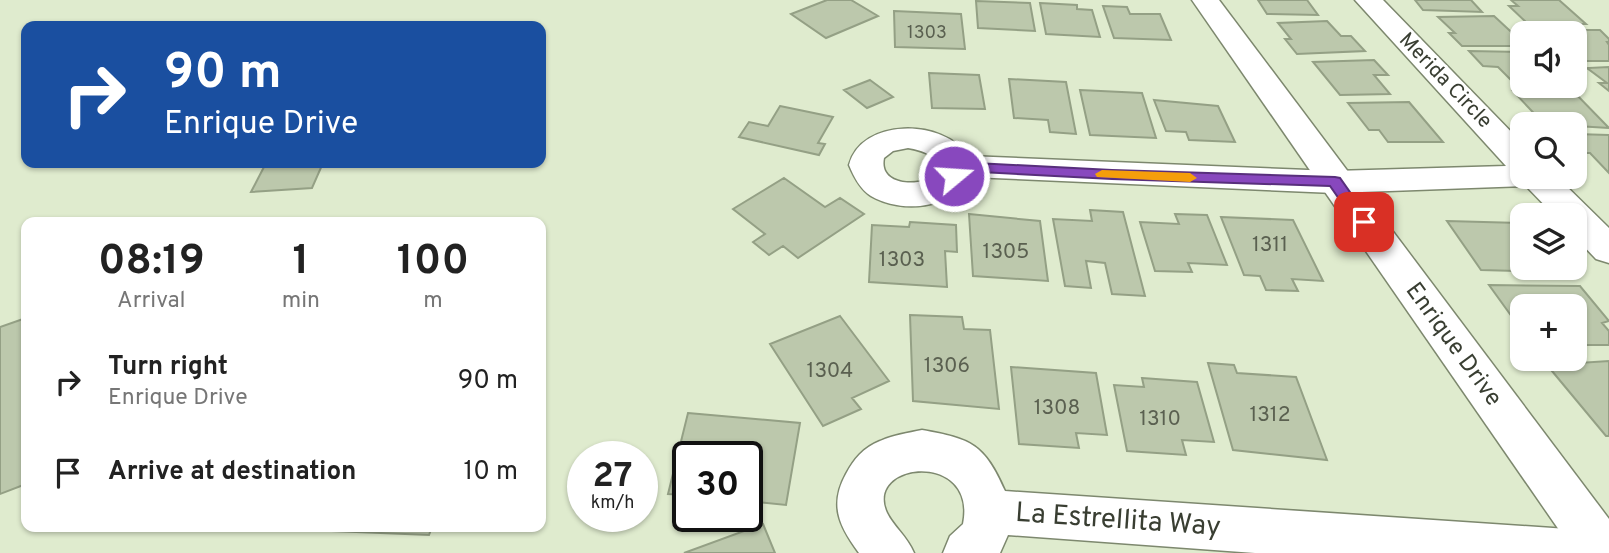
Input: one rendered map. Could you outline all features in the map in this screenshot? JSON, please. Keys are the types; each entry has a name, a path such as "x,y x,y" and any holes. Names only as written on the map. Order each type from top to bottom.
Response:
{"street":[{"name":"Enrique Drive","path":"1205,0 1604,553"},
{"name":"Merida Circle","path":"1368,0 1510,149"},
{"path":"956,166 1112,175 1335,182 1510,176"},
{"path":"1549,189 1609,250"},
{"name":"La Estrellita Way","path":"889,553 872,537 862,518 860,497 864,480 875,466 889,456 907,450 926,449 963,463 977,477 986,494 979,533 1582,553"}],"building":[{"path":"827,0 851,0 878,16 826,38 791,14"},
{"path":"1258,0 1307,0 1318,15 1267,14"},
{"path":"1415,0 1471,0 1482,12 1423,10"},
{"path":"1511,0 1559,0 1583,21 1525,21 1509,6 1518,6"},
{"path":"976,1 1030,3 1035,31 978,28"},
{"path":"1040,3 1077,5 1077,9 1092,10 1100,37 1046,34"},
{"path":"1103,6 1127,7 1130,14 1160,14 1171,40 1114,38"},
{"path":"894,11 961,14 965,49 895,47"},
{"path":"1494,16 1510,31 1510,46 1462,46 1449,33 1455,33 1438,17"},
{"path":"1327,21 1341,36 1351,36 1365,51 1297,54 1285,39 1291,39 1278,23"},
{"path":"1587,30 1600,30 1609,39 1609,61 1587,61"},
{"path":"1469,51 1510,52 1510,79 1498,67 1483,66"},
{"path":"1374,60 1388,75 1374,75 1390,94 1340,95 1313,62"},
{"path":"1609,67 1609,91 1599,83 1607,83 1587,68"},
{"path":"929,73 979,75 985,109 932,108"},
{"path":"1009,79 1066,82 1076,134 1050,132 1048,120 1014,118"},
{"path":"870,80 893,97 867,108 844,90"},
{"path":"1080,90 1142,93 1156,138 1090,135"},
{"path":"1520,98 1580,98 1609,128 1587,127 1587,112 1533,112"},
{"path":"1154,100 1218,106 1235,142 1189,140 1186,132 1166,131"},
{"path":"1409,102 1443,142 1388,142 1379,130 1369,130 1348,103"},
{"path":"780,106 833,117 818,143 825,144 819,155 739,137 749,122 768,126"},
{"path":"1587,134 1609,135 1609,173 1587,153"},
{"path":"263,168 321,168 312,188 251,192"},
{"path":"784,178 825,207 840,198 864,214 798,258 783,246 769,255 753,242 765,234 733,209"},
{"path":"1090,210 1123,212 1145,296 1112,294 1105,263 1086,261 1091,288 1065,286 1053,219 1092,221"},
{"path":"969,214 1040,221 1048,281 973,276"},
{"path":"1175,214 1207,215 1227,265 1188,263 1192,272 1155,271 1140,222 1179,224"},
{"path":"1221,217 1293,220 1323,281 1292,279 1298,291 1266,290 1260,276 1244,275"},
{"path":"1447,221 1510,223 1510,271 1481,270"},
{"path":"910,222 956,225 957,252 945,251 947,287 869,282 872,225 909,227"},
{"path":"1489,285 1580,286 1587,294 1510,294 1510,314"},
{"path":"1587,294 1609,321 1602,323 1609,331 1609,345 1587,345"},
{"path":"910,315 962,317 964,329 990,330 999,409 913,401"},
{"path":"840,316 889,381 852,398 861,409 823,426 770,344"},
{"path":"21,320 21,486 0,494 0,327"},
{"path":"1609,361 1609,436 1606,436 1552,371 1587,371 1587,362"},
{"path":"1208,363 1234,365 1237,373 1296,377 1327,460 1233,450"},
{"path":"1011,367 1096,373 1107,435 1076,433 1079,448 1019,444"},
{"path":"1142,378 1197,382 1214,442 1182,440 1186,455 1127,451 1114,385 1144,387"},
{"path":"688,413 800,423 786,505 763,503 763,441 681,441"},
{"path":"672,478 672,494 668,494"},
{"path":"763,524 775,553 684,553 741,532 763,532"},
{"path":"357,532 430,532 429,535"}],"slow traffic":[{"path":"1102,174 1190,178"}],"route":[{"path":"954,176 956,166 1112,175 1335,182 1364,222"}]}
